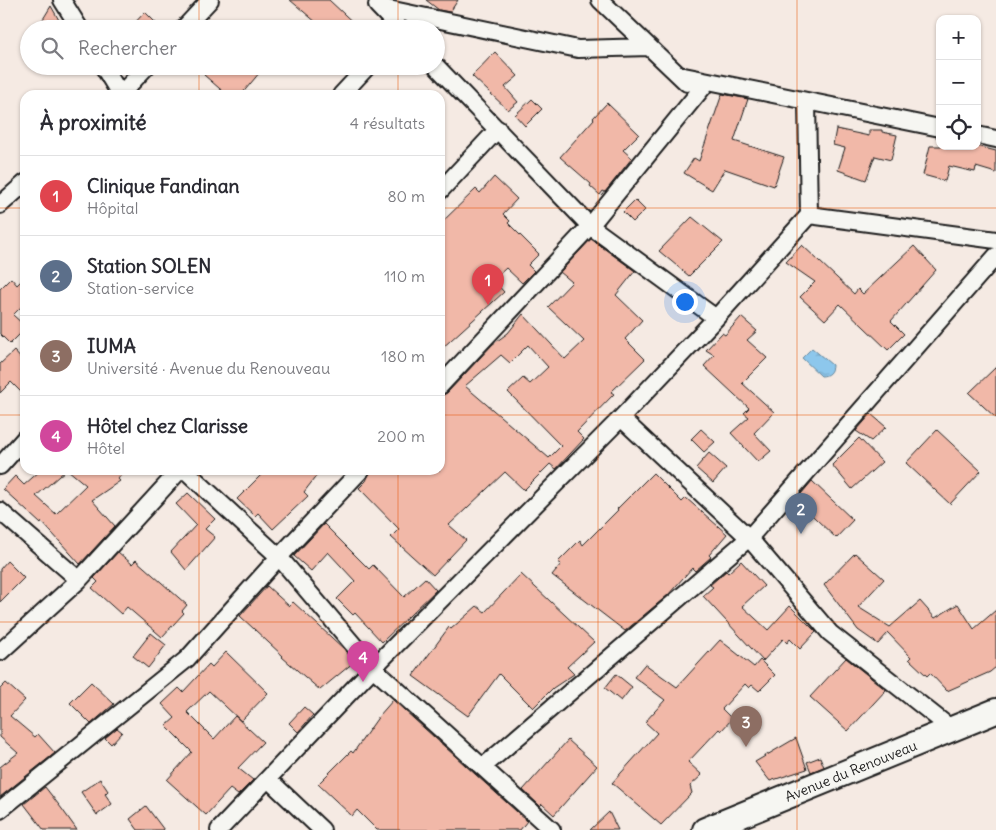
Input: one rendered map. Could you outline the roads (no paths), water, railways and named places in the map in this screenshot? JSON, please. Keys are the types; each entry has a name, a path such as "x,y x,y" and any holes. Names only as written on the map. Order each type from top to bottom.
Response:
{"main road":[{"name":"Avenue du Renouveau","path":"705,830 954,730 996,711"}],"street":[{"path":"62,0 74,20"},
{"path":"191,20 210,0"},
{"path":"600,0 679,75 703,87 807,102 936,127"},
{"path":"375,4 444,20"},
{"path":"375,4 392,20"},
{"path":"410,20 416,14"},
{"path":"445,20 578,49 649,47"},
{"path":"108,75 117,90"},
{"path":"125,90 139,75"},
{"path":"346,90 360,75"},
{"path":"445,75 498,128 590,226 716,318"},
{"path":"445,381 590,226 703,87"},
{"path":"219,830 373,668 621,418 716,318 809,215 807,102"},
{"path":"445,186 498,128"},
{"path":"981,136 996,139"},
{"path":"0,205 20,187"},
{"path":"809,215 996,240"},
{"path":"484,766 749,538 996,256"},
{"path":"621,418 749,538 830,633 954,730"},
{"path":"0,466 20,444"},
{"path":"0,652 79,580 175,475"},
{"path":"190,475 279,557 373,668 484,766 552,830"},
{"path":"0,810 187,659 356,475"},
{"path":"0,511 79,580"},
{"path":"268,779 322,830"}],"water":[{"path":"812,348 832,365 828,374 821,376 802,358"}],"place":[{"name":"Clinique Fandinan","path":"488,305"},
{"name":"Station SOLEN","path":"801,534"},
{"name":"Hôtel chez Clarisse","path":"363,682"},
{"name":"IUMA","path":"746,747"}]}
